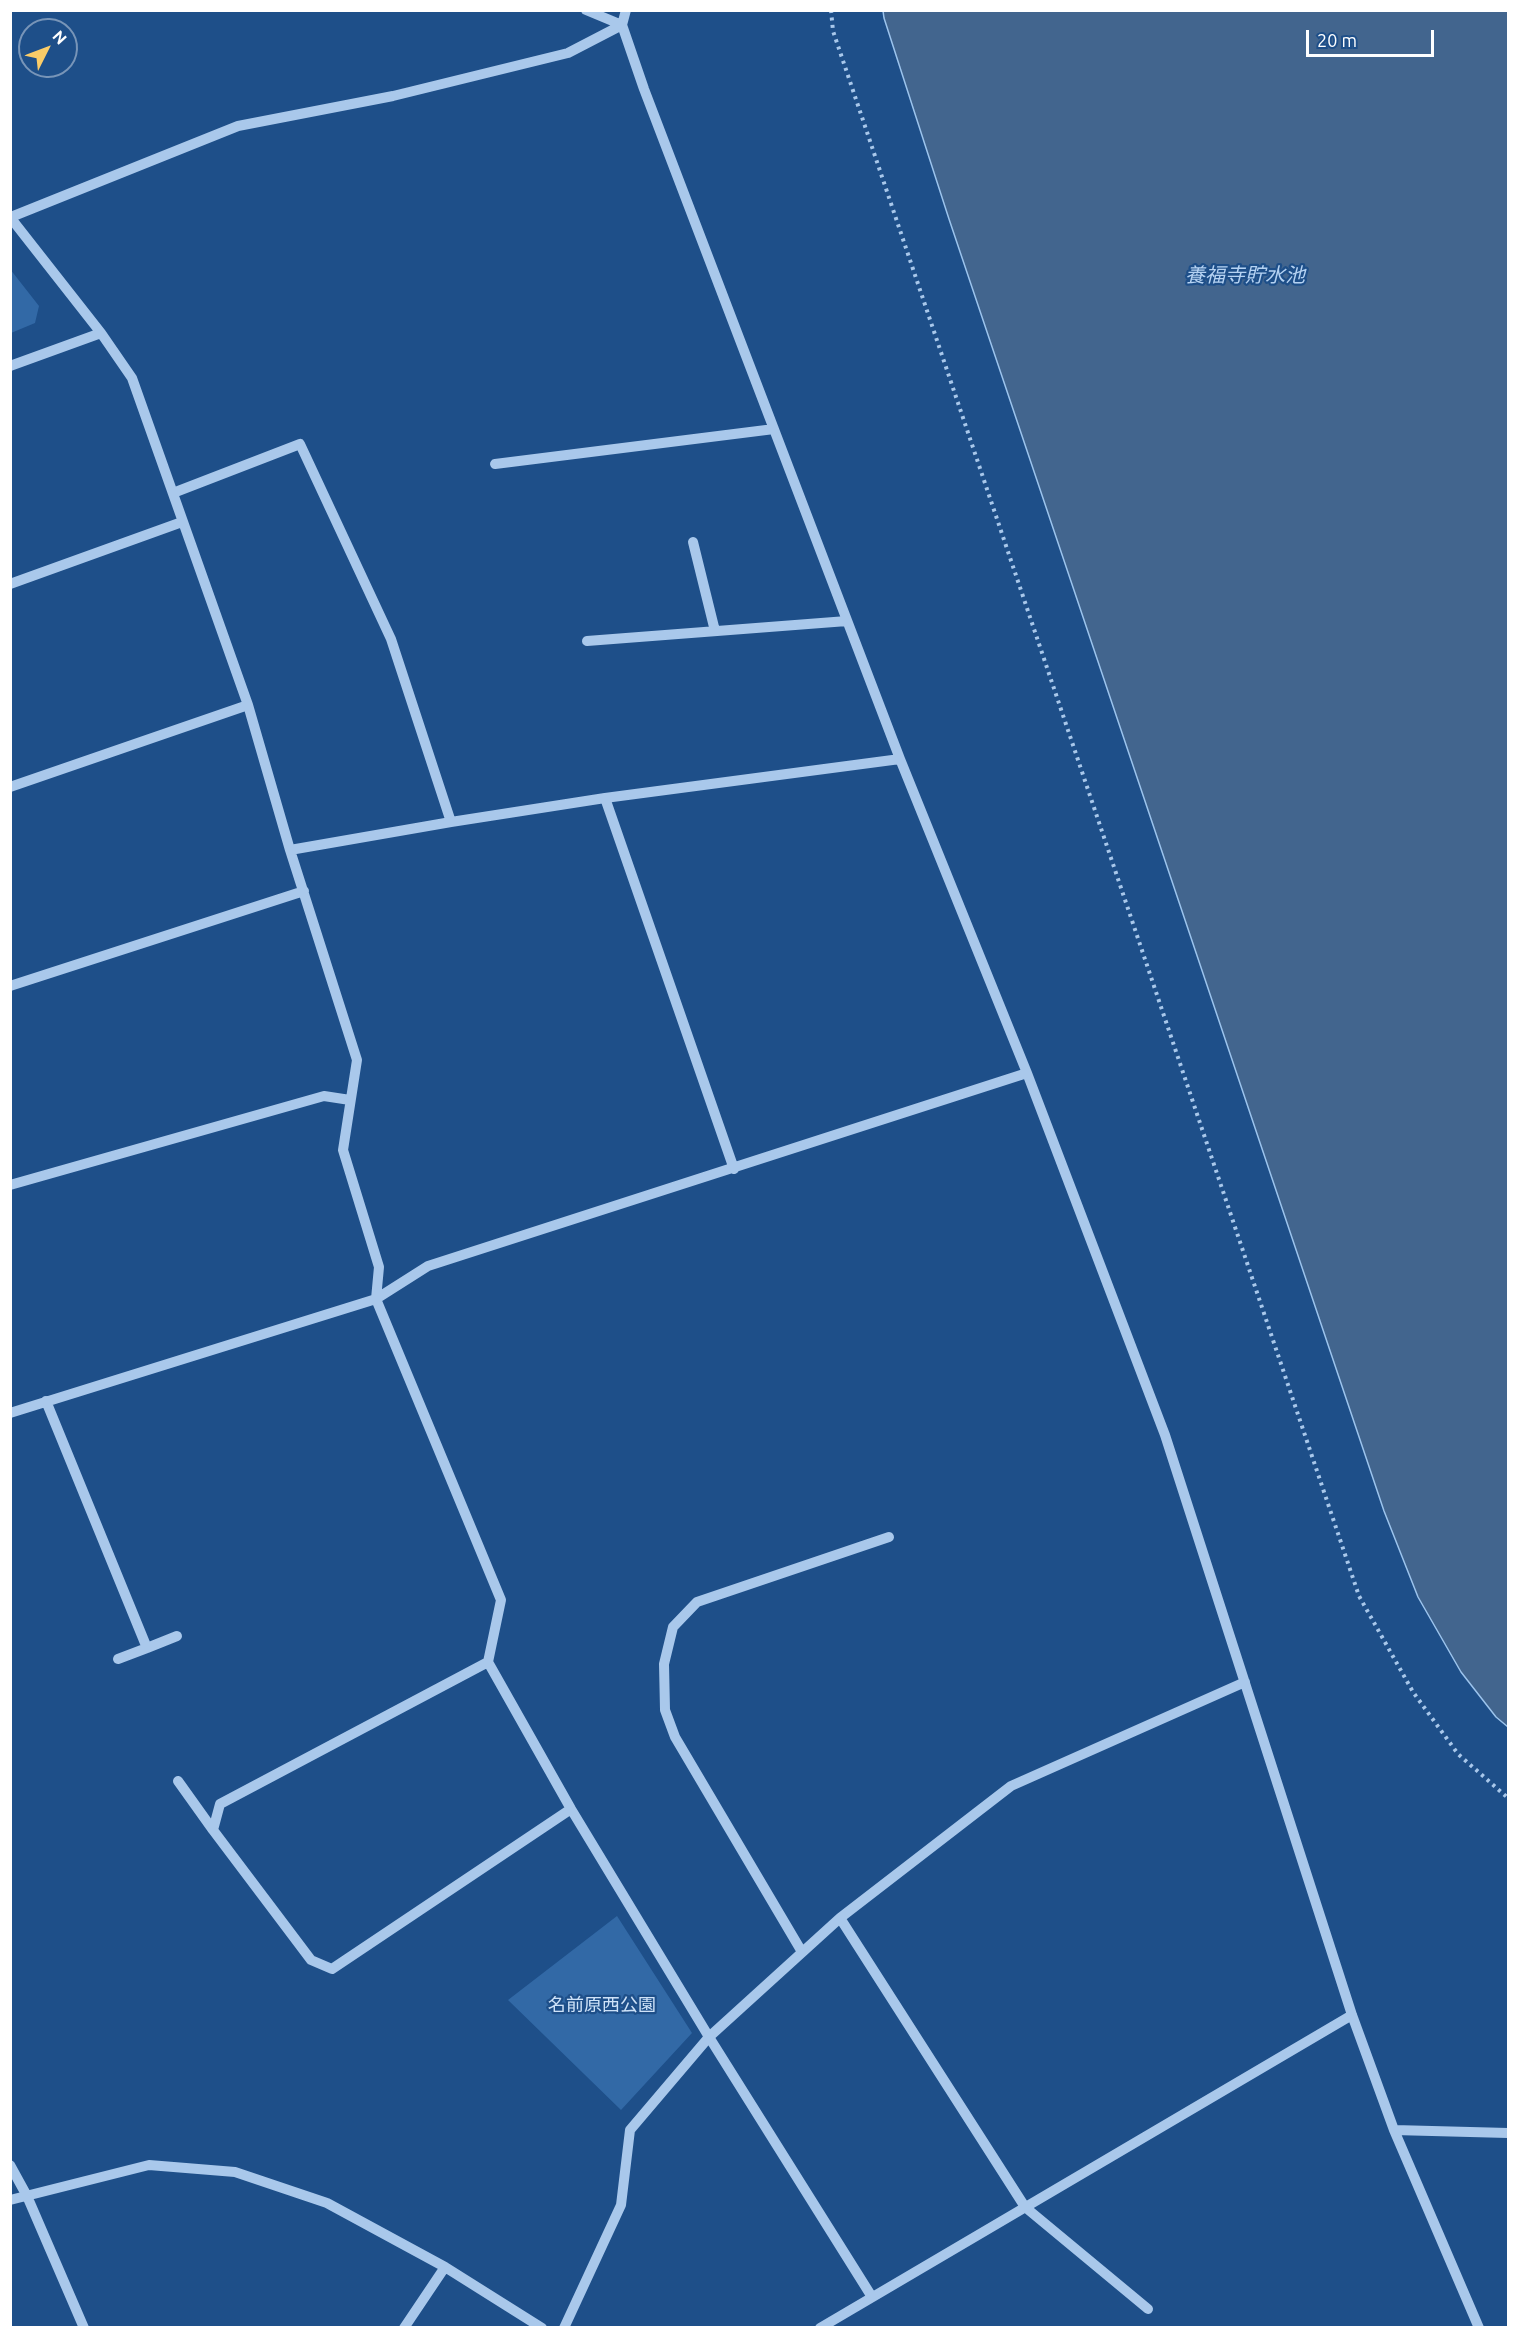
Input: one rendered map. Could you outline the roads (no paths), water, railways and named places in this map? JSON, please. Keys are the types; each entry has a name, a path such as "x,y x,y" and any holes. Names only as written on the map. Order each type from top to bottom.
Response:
{"street":[{"path":"586,10 622,25"},
{"path":"626,10 622,25 644,89 900,759 1027,1073 1165,1435 1352,2015 1394,2130 1479,2328"},
{"path":"622,25 568,53 393,96 238,126 11,217 101,333 132,378 248,705 290,850 357,1060 343,1150 379,1267 376,1299 501,1600 488,1662 571,1809 709,2037 872,2297"},
{"path":"10,366 101,333"},
{"path":"495,464 774,429"},
{"path":"173,492 300,444 391,639 451,822"},
{"path":"10,584 182,522"},
{"path":"693,542 715,631"},
{"path":"587,641 847,621"},
{"path":"10,787 248,705"},
{"path":"290,850 605,798 900,759"},
{"path":"605,798 734,1169"},
{"path":"10,986 304,891"},
{"path":"10,1413 376,1299 429,1266 1027,1073"},
{"path":"10,1185 324,1096 350,1100"},
{"path":"46,1401 147,1648"},
{"path":"802,1952 675,1737 665,1710 664,1664 673,1627 697,1602 889,1537"},
{"path":"118,1659 177,1636"},
{"path":"213,1830 220,1804 488,1662"},
{"path":"564,2328 621,2205 630,2130 709,2037 840,1918 1011,1786 1245,1682"},
{"path":"178,1781 311,1960 332,1969 571,1809"},
{"path":"840,1918 1025,2207 1148,2309"},
{"path":"820,2328 1352,2015"},
{"path":"1394,2130 1509,2133"},
{"path":"10,2165 27,2196 84,2328"},
{"path":"10,2200 149,2165 235,2172 327,2203 445,2267 542,2328"},
{"path":"404,2328 445,2267"}],"water":[{"name":"養福寺貯水池","path":"883,11 1508,11 1508,1727 1496,1717 1461,1672 1418,1597 1384,1511 949,219"}],"park label":[{"name":"名前原西公園","path":"602,2005"}]}
